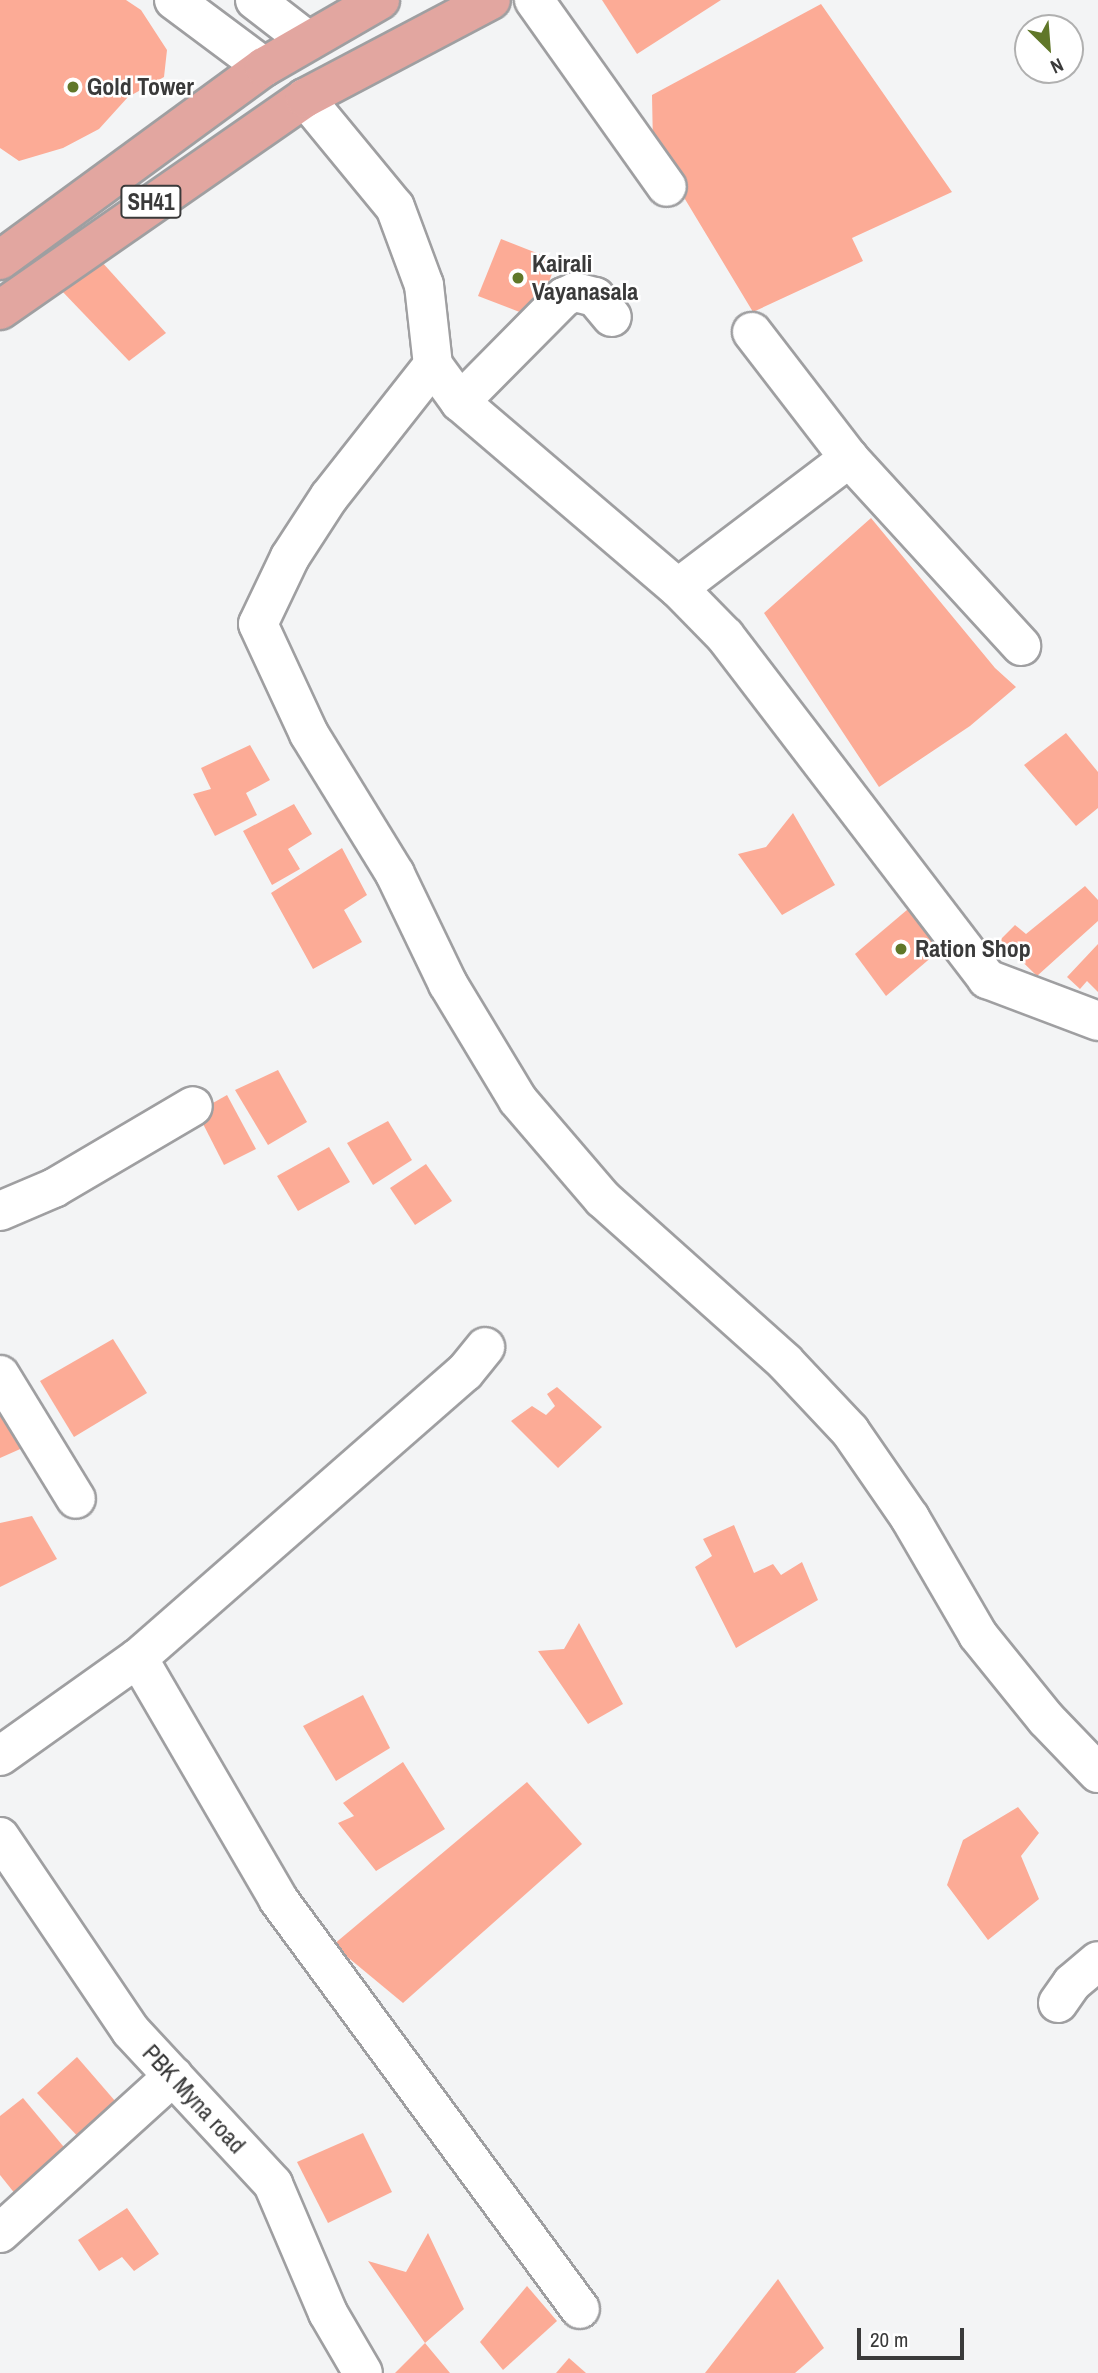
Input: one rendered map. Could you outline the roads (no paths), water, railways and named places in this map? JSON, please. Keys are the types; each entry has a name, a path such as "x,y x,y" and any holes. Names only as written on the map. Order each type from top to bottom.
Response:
{"main road":[{"path":"0,260 264,67 380,0"},
{"name":"SH41","path":"0,310 304,98 491,0"}],"street":[{"path":"174,0 264,67"},
{"path":"534,0 667,187"},
{"path":"260,2 308,41"},
{"path":"304,98 395,207 424,285 433,365 460,402 678,588 725,636 987,979 1098,1021"},
{"path":"460,402 564,297 576,292 595,297 612,317"},
{"path":"752,332 849,458 1021,646"},
{"path":"433,365 329,497 290,557 258,624 309,734 395,874 448,984 518,1100 603,1199 785,1363 850,1431 910,1518 978,1635 1046,1719 1098,1773"},
{"path":"678,588 849,458"},
{"path":"0,1211 54,1188 193,1107"},
{"path":"0,1756 138,1658 465,1372 485,1347"},
{"path":"0,1375 76,1499"},
{"path":"138,1658 278,1899 580,2309"},
{"name":"PBK Myna road","path":"0,1837 131,2031 273,2184 328,2313 363,2373"},
{"path":"1058,2003 1072,1983 1098,1961"},
{"path":"0,2233 173,2076"}],"place":[{"name":"Gold Tower","path":"73,87"},
{"name":"Kairali Vayanasala","path":"518,278"},
{"name":"Ration Shop","path":"901,949"}]}
